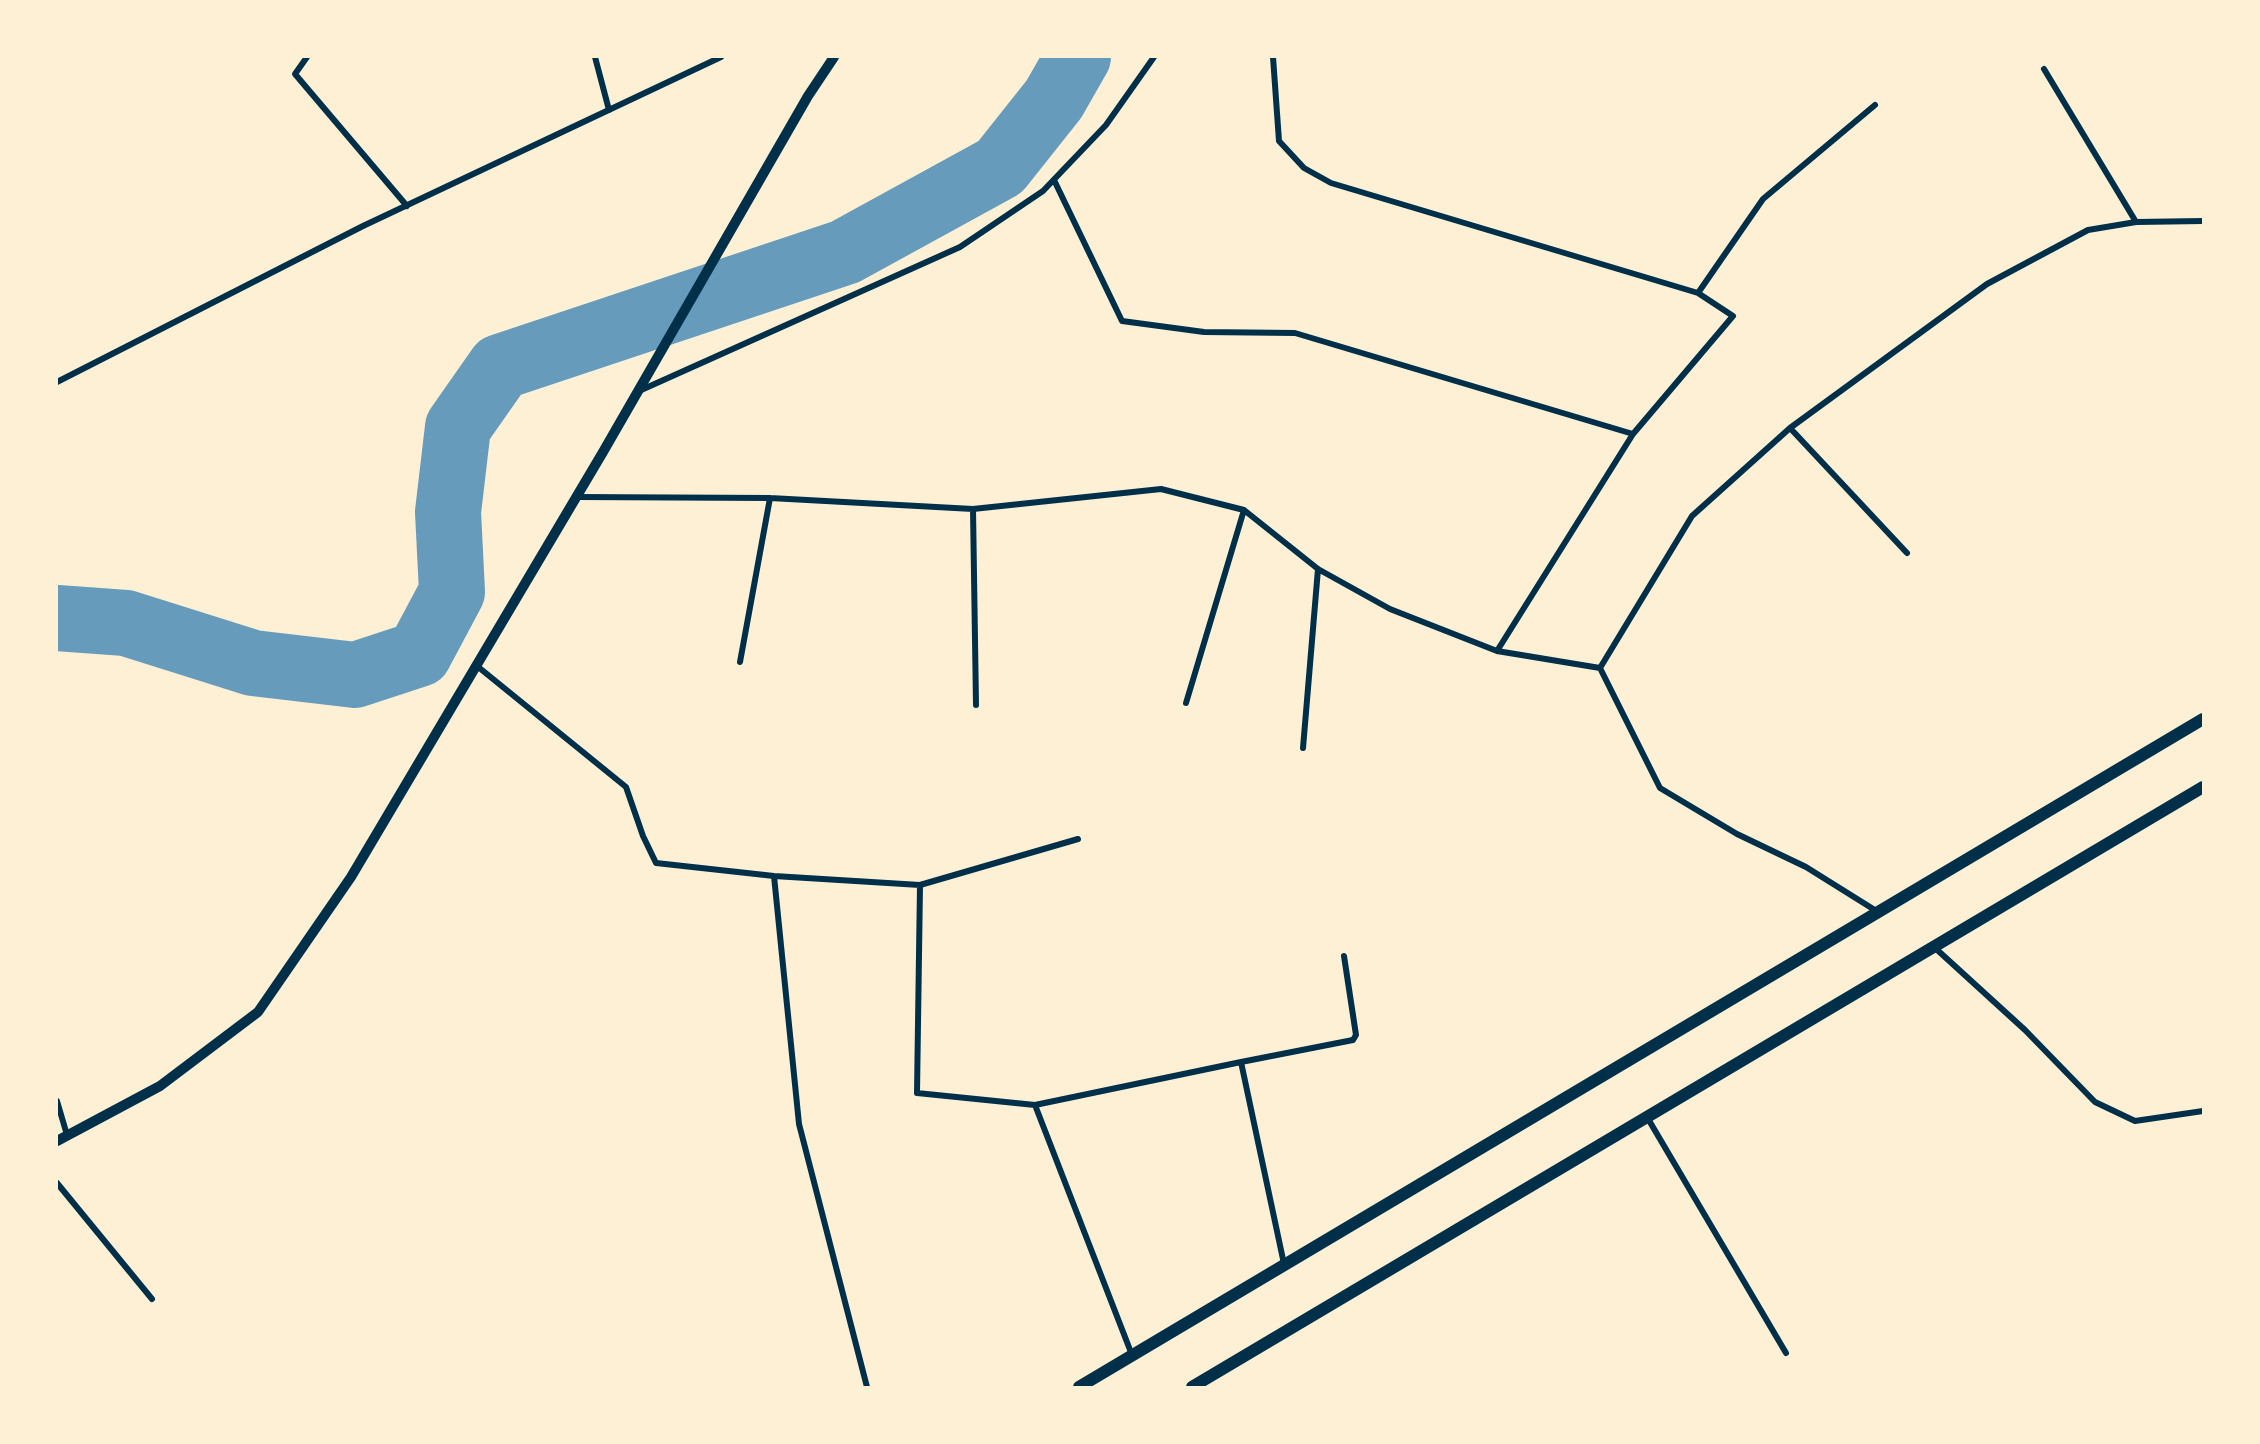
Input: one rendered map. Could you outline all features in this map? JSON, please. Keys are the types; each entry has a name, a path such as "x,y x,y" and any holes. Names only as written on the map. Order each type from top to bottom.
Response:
{"main road":[{"path":"1079,1387 2203,719"},
{"path":"1192,1387 2203,787"}],"street":[{"path":"307,57 295,74 407,206"},
{"path":"595,57 609,110"},
{"path":"57,382 407,206 721,57"},
{"path":"57,1101 62,1138 160,1086 258,1012 351,877 577,497 808,96 834,57"},
{"path":"640,389 960,247 1043,191 1106,125 1154,57"},
{"path":"1273,57 1279,141 1304,168 1331,183 1698,293 1734,316 1633,434 1497,651"},
{"path":"2043,69 2136,222"},
{"path":"1698,293 1763,199 1875,105"},
{"path":"1054,180 1122,321 1204,332 1295,333 1633,434"},
{"path":"1600,668 1692,516 1790,428 1987,284 2088,230 2136,222 2203,221"},
{"path":"1790,428 1907,553"},
{"path":"577,497 770,498 973,509 1161,489 1244,510 1318,569 1390,609 1497,651 1600,668"},
{"path":"740,662 770,498"},
{"path":"973,509 976,705"},
{"path":"1186,703 1244,510"},
{"path":"1303,748 1318,569"},
{"path":"477,666 626,787 643,836 656,863 774,876 920,885 1078,839"},
{"path":"1600,668 1660,789 1737,834 1806,867 1878,912"},
{"path":"774,876 799,1124 867,1387"},
{"path":"920,885 917,1093 1035,1105 1353,1040 1356,1035 1344,957"},
{"path":"1934,947 2025,1030 2095,1102 2135,1121 2203,1111"},
{"path":"1241,1062 1284,1265"},
{"path":"1035,1105 1132,1356"},
{"path":"1647,1117 1786,1353"},
{"path":"57,1183 152,1299"}],"waterway":[{"path":"57,618 126,623 253,663 355,675 419,654 452,592 448,512 458,427 500,367 845,252 1000,167 1054,99 1078,57"}]}
